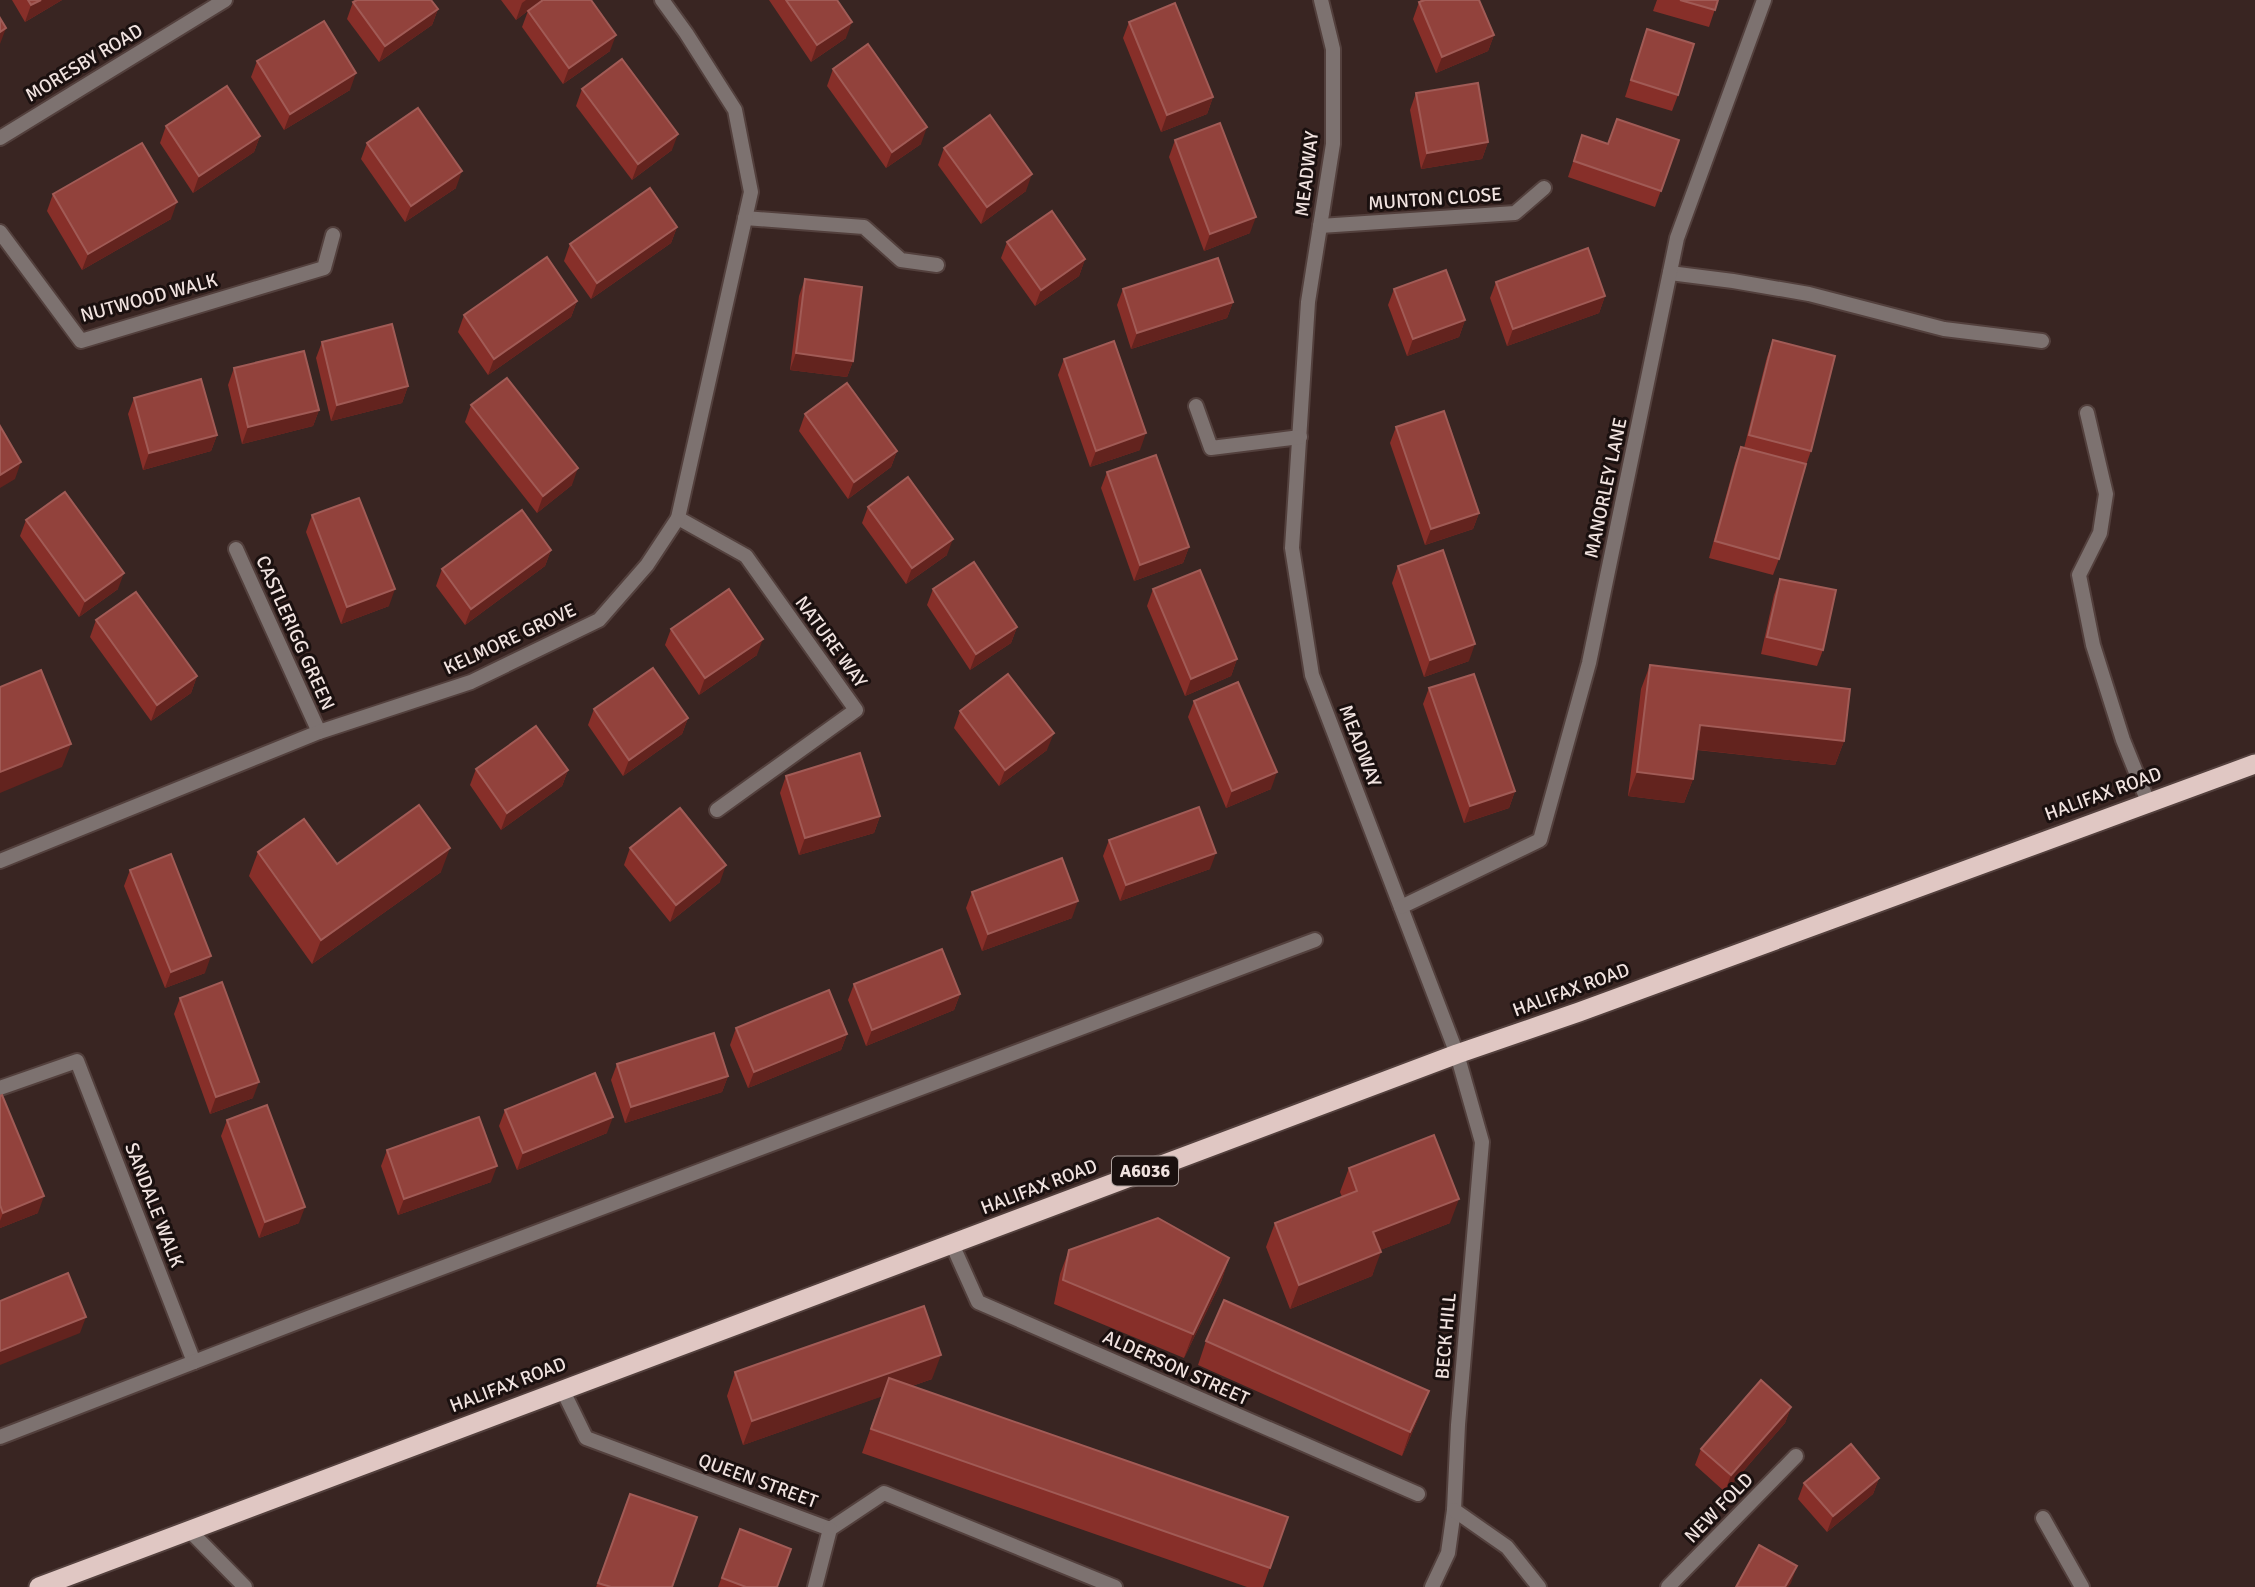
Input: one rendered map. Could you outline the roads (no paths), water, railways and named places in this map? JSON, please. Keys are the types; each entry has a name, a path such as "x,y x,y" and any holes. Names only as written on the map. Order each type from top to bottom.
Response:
{"highway":[{"name":"HALIFAX ROAD","path":"38,1587 1457,1054 2255,764"}],"street":[{"name":"MORESBY ROAD","path":"0,138 225,0"},
{"name":"KELMORE GROVE","path":"0,861 319,732 471,682 599,620 648,565 678,518 751,192 735,110 662,0"},
{"name":"MEADWAY","path":"1321,0 1333,49 1333,144 1308,302 1292,548 1312,675 1457,1054"},
{"name":"MANORLEY LANE","path":"1401,907 1540,840 1589,663 1677,238 1764,0"},
{"name":"MUNTON CLOSE","path":"1320,226 1515,213 1544,188"},
{"path":"745,218 864,227 901,260 937,265"},
{"name":"NUTWOOD WALK","path":"0,232 80,341 324,268 333,235"},
{"path":"1670,273 1809,295 1944,329 2042,341"},
{"path":"1196,406 1210,448 1300,437"},
{"path":"2087,413 2106,494 2100,533 2079,575 2093,645 2123,740 2148,802"},
{"name":"NATURE WAY","path":"678,518 746,556 856,710 717,810"},
{"name":"CASTLERIGG GREEN","path":"236,549 319,732"},
{"path":"0,1437 1315,940"},
{"name":"BECK HILL","path":"1432,1587 1448,1553 1454,1510 1458,1425 1482,1142 1457,1054"},
{"name":"SANDALE WALK","path":"0,1088 78,1061 194,1362"},
{"name":"ALDERSON STREET","path":"952,1244 978,1302 1418,1494"},
{"name":"QUEEN STREET","path":"562,1389 586,1438 830,1529 884,1493 1115,1587"},
{"name":"NEW FOLD","path":"1668,1587 1796,1456"},
{"path":"1454,1510 1507,1547 1539,1587"},
{"path":"2043,1518 2082,1587"},
{"path":"815,1587 830,1529"},
{"path":"188,1530 245,1587"}]}
